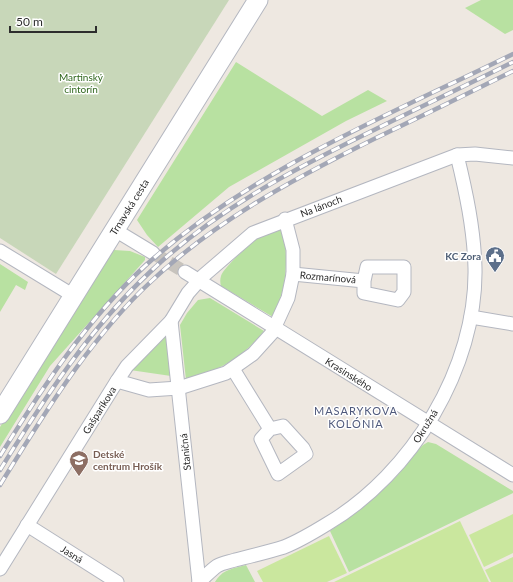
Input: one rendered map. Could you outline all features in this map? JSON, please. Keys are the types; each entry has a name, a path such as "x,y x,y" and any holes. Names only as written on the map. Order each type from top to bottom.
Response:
{"main road":[{"name":"Trnavská cesta","path":"0,414 258,0"}],"street":[{"name":"Na lánoch","path":"198,281 253,233 285,219 457,155 475,154 513,158"},
{"name":"Okružná","path":"199,582 219,565 285,546 327,524 356,504 403,461 428,422 448,386 462,352 471,317 475,269 470,212 457,155"},
{"name":"Rozmarínová","path":"117,381 149,390 179,388 226,373 253,354 275,328 288,298 293,274 293,250 285,219"},
{"path":"115,230 153,253"},
{"path":"0,251 74,296"},
{"name":"Krasinského","path":"184,272 513,475"},
{"name":"Rozmarínová","path":"293,274 364,280"},
{"name":"Gašparíkova","path":"0,569 127,366 171,321 188,293 198,281"},
{"path":"471,317 513,324"},
{"name":"Staničná","path":"171,321 199,582"},
{"path":"233,369 270,429"},
{"name":"Jasná","path":"27,525 117,582"}],"green space":[{"name":"Martinský cintorín","path":"0,0 229,0 56,274 0,238"},
{"path":"481,0 513,0 513,30 505,34 465,8"},
{"path":"236,62 322,116 368,90 387,101 346,121 229,187 158,247 147,235 137,220"},
{"path":"276,228 284,232 286,265 284,285 273,317 221,286 220,281 223,272 239,254 262,234"},
{"path":"114,250 130,251 145,257 145,260 50,366 0,447 0,427 70,315"},
{"path":"0,264 28,282 25,290 16,285 0,312"},
{"path":"210,298 264,331 239,356 219,368 186,380 180,325 187,313 198,300"},
{"path":"167,333 171,376 130,370"},
{"path":"428,442 436,444 513,491 513,493 349,572 330,531 380,492 399,474 418,449"},
{"path":"513,514 513,553 484,567 469,535"},
{"path":"460,521 489,582 334,582"},
{"path":"329,536 347,573 327,582 263,582 257,571"},
{"path":"513,557 513,582 491,582 485,570"},
{"path":"246,565 255,582 215,582 221,574"}],"tunnel":[{"path":"153,253 185,272"}],"railway":[{"path":"0,456 49,380 104,308 146,265 187,231 230,201 275,173 322,147 513,54"},
{"path":"0,470 51,391 87,341 107,317 150,272 201,229 256,192 314,160 513,62"},
{"path":"0,485 48,409 82,360 101,336 141,291 194,245 252,205 313,170 513,71"}],"place":[{"name":"KC Zora","path":"495,273"},
{"name":"Detské centrum Hrošík","path":"79,477"}],"district":[{"name":"MASARYKOVA KOLÓNIA","path":"356,417"}]}
